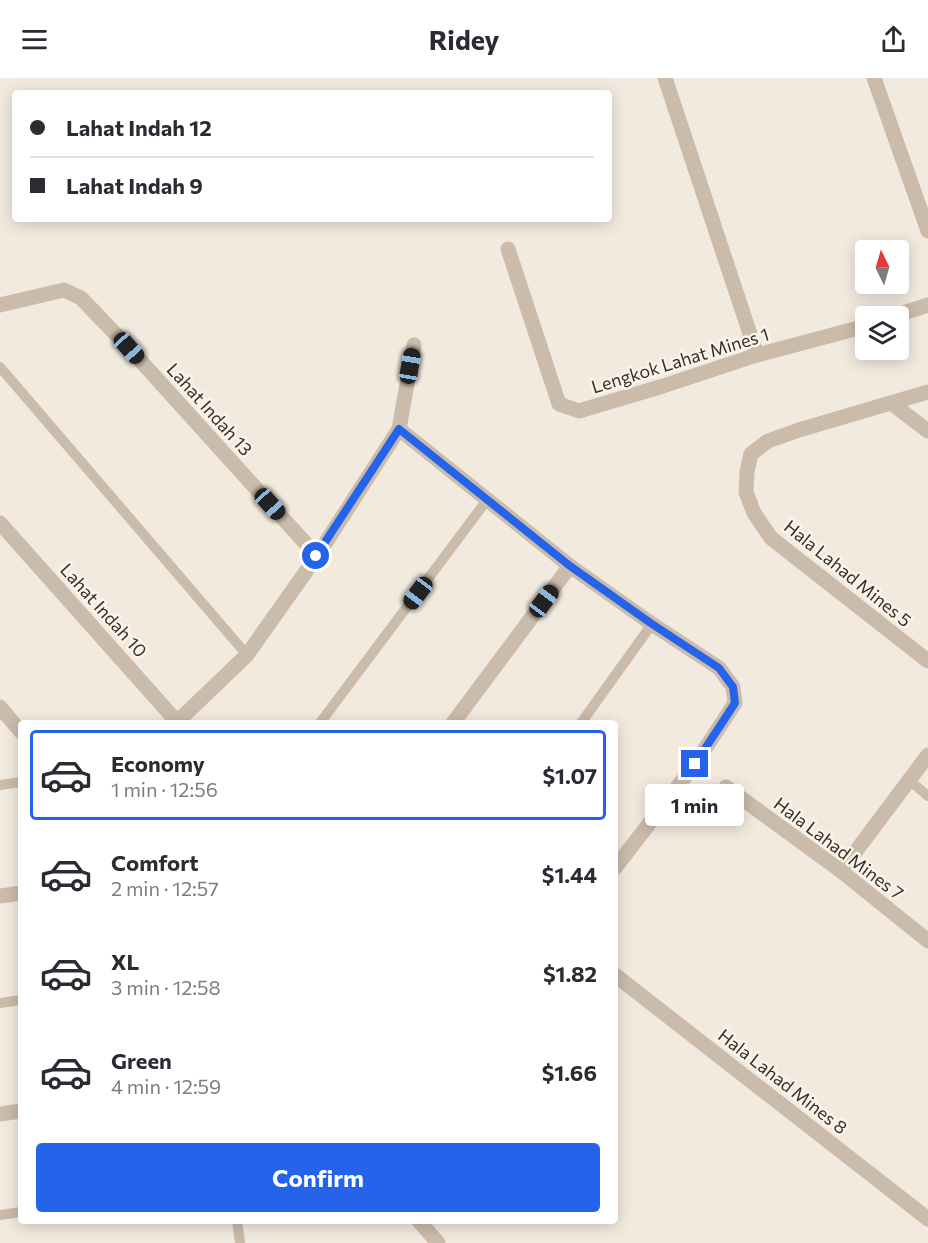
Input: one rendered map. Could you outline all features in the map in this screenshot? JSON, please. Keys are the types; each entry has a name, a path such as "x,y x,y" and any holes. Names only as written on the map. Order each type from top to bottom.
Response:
{"street":[{"path":"665,78 757,355"},
{"path":"874,78 928,231"},
{"name":"Lengkok Lahat Mines 1","path":"508,249 559,404 579,411 757,355 855,330"},
{"name":"Lahat Indah 13","path":"0,305 64,290 81,298 129,348 316,556"},
{"path":"909,311 928,305"},
{"path":"181,720 247,654 316,556 399,429 414,345"},
{"path":"891,403 928,392"},
{"path":"891,403 928,431"},
{"name":"Hala Lahad Mines 5","path":"891,403 768,441 751,454 747,472 747,492 754,513 771,538 928,661"},
{"path":"399,429 570,566 719,668 733,687 735,703 695,764 618,864"},
{"name":"Lahat Indah 10","path":"0,523 175,720"},
{"path":"455,720 570,566"},
{"path":"0,707 18,728"},
{"path":"841,871 928,755"},
{"name":"Hala Lahad Mines 7","path":"726,787 841,871 928,941"},
{"path":"0,896 18,893"},
{"name":"Hala Lahad Mines 8","path":"618,977 928,1219"},
{"path":"0,1114 18,1111"},
{"path":"422,1224 438,1243"}],"lane":[{"path":"0,367 247,654"},
{"path":"322,720 487,500"},
{"path":"583,720 652,624"},
{"path":"909,780 928,796"},
{"path":"0,785 18,782"},
{"path":"0,1003 18,1000"},
{"path":"0,1215 18,1212"},
{"path":"237,1224 240,1243"}],"route":[{"path":"316,556 399,429 570,566 719,668 733,687 735,703 695,764"}]}
